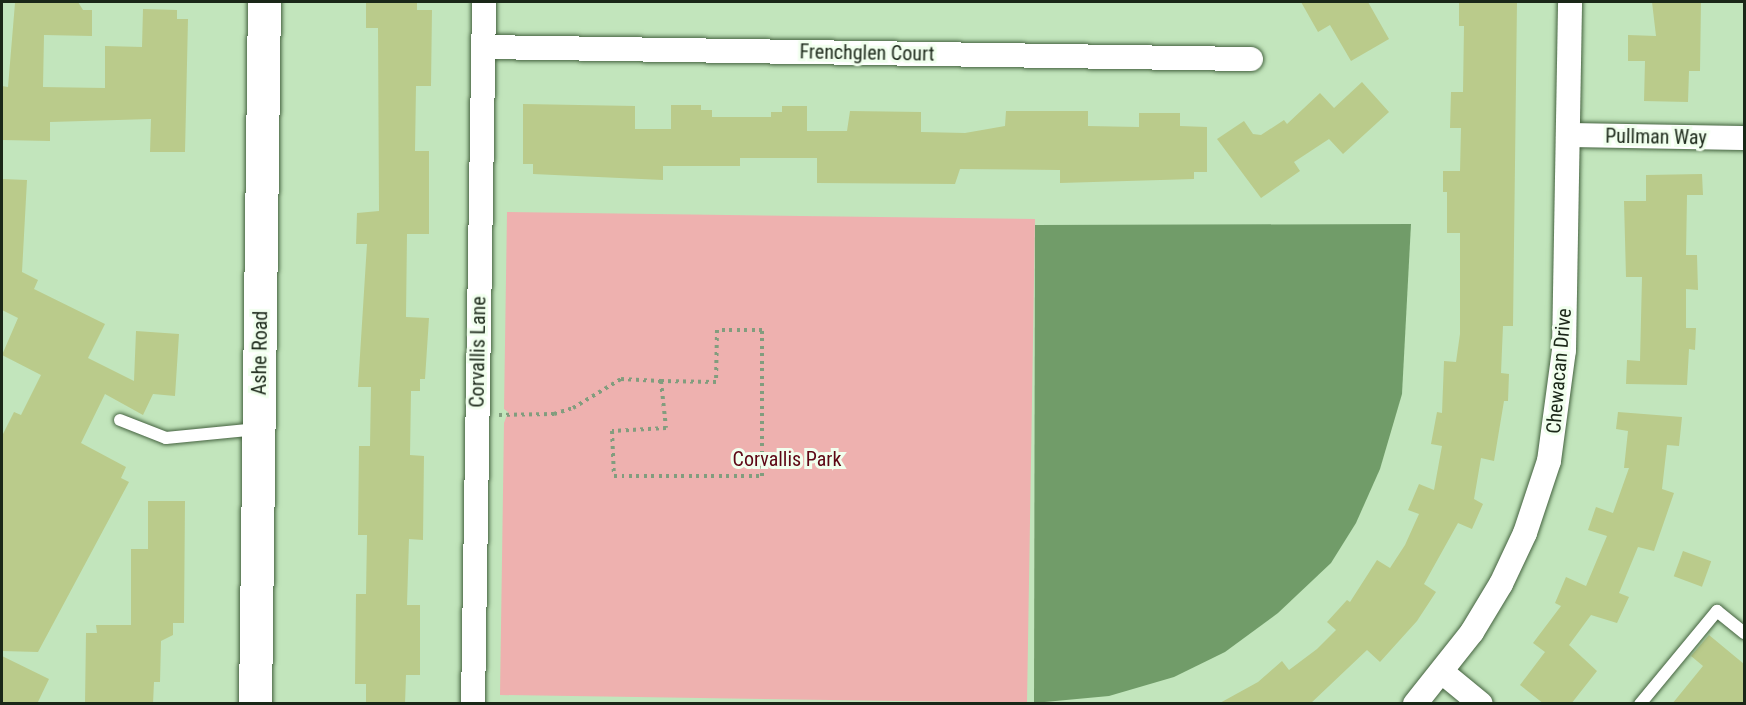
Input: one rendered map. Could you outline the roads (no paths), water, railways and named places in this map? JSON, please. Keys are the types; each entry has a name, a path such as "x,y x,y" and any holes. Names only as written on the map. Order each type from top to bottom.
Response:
{"street":[{"name":"Ashe Road","path":"255,704 264,2"},
{"name":"Corvallis Lane","path":"473,704 484,2"},
{"name":"Chewacan Drive","path":"1415,704 1442,672 1501,584 1532,516 1549,461 1564,350 1569,2"},
{"name":"Frenchglen Court","path":"483,48 1251,59"},
{"name":"Pullman Way","path":"1568,135 1744,138"},
{"path":"1442,672 1480,704"}],"lane":[{"path":"120,420 166,438 259,428"},
{"path":"1640,704 1717,611 1744,633"}],"park label":[{"name":"Corvallis Park","path":"787,459"}]}
